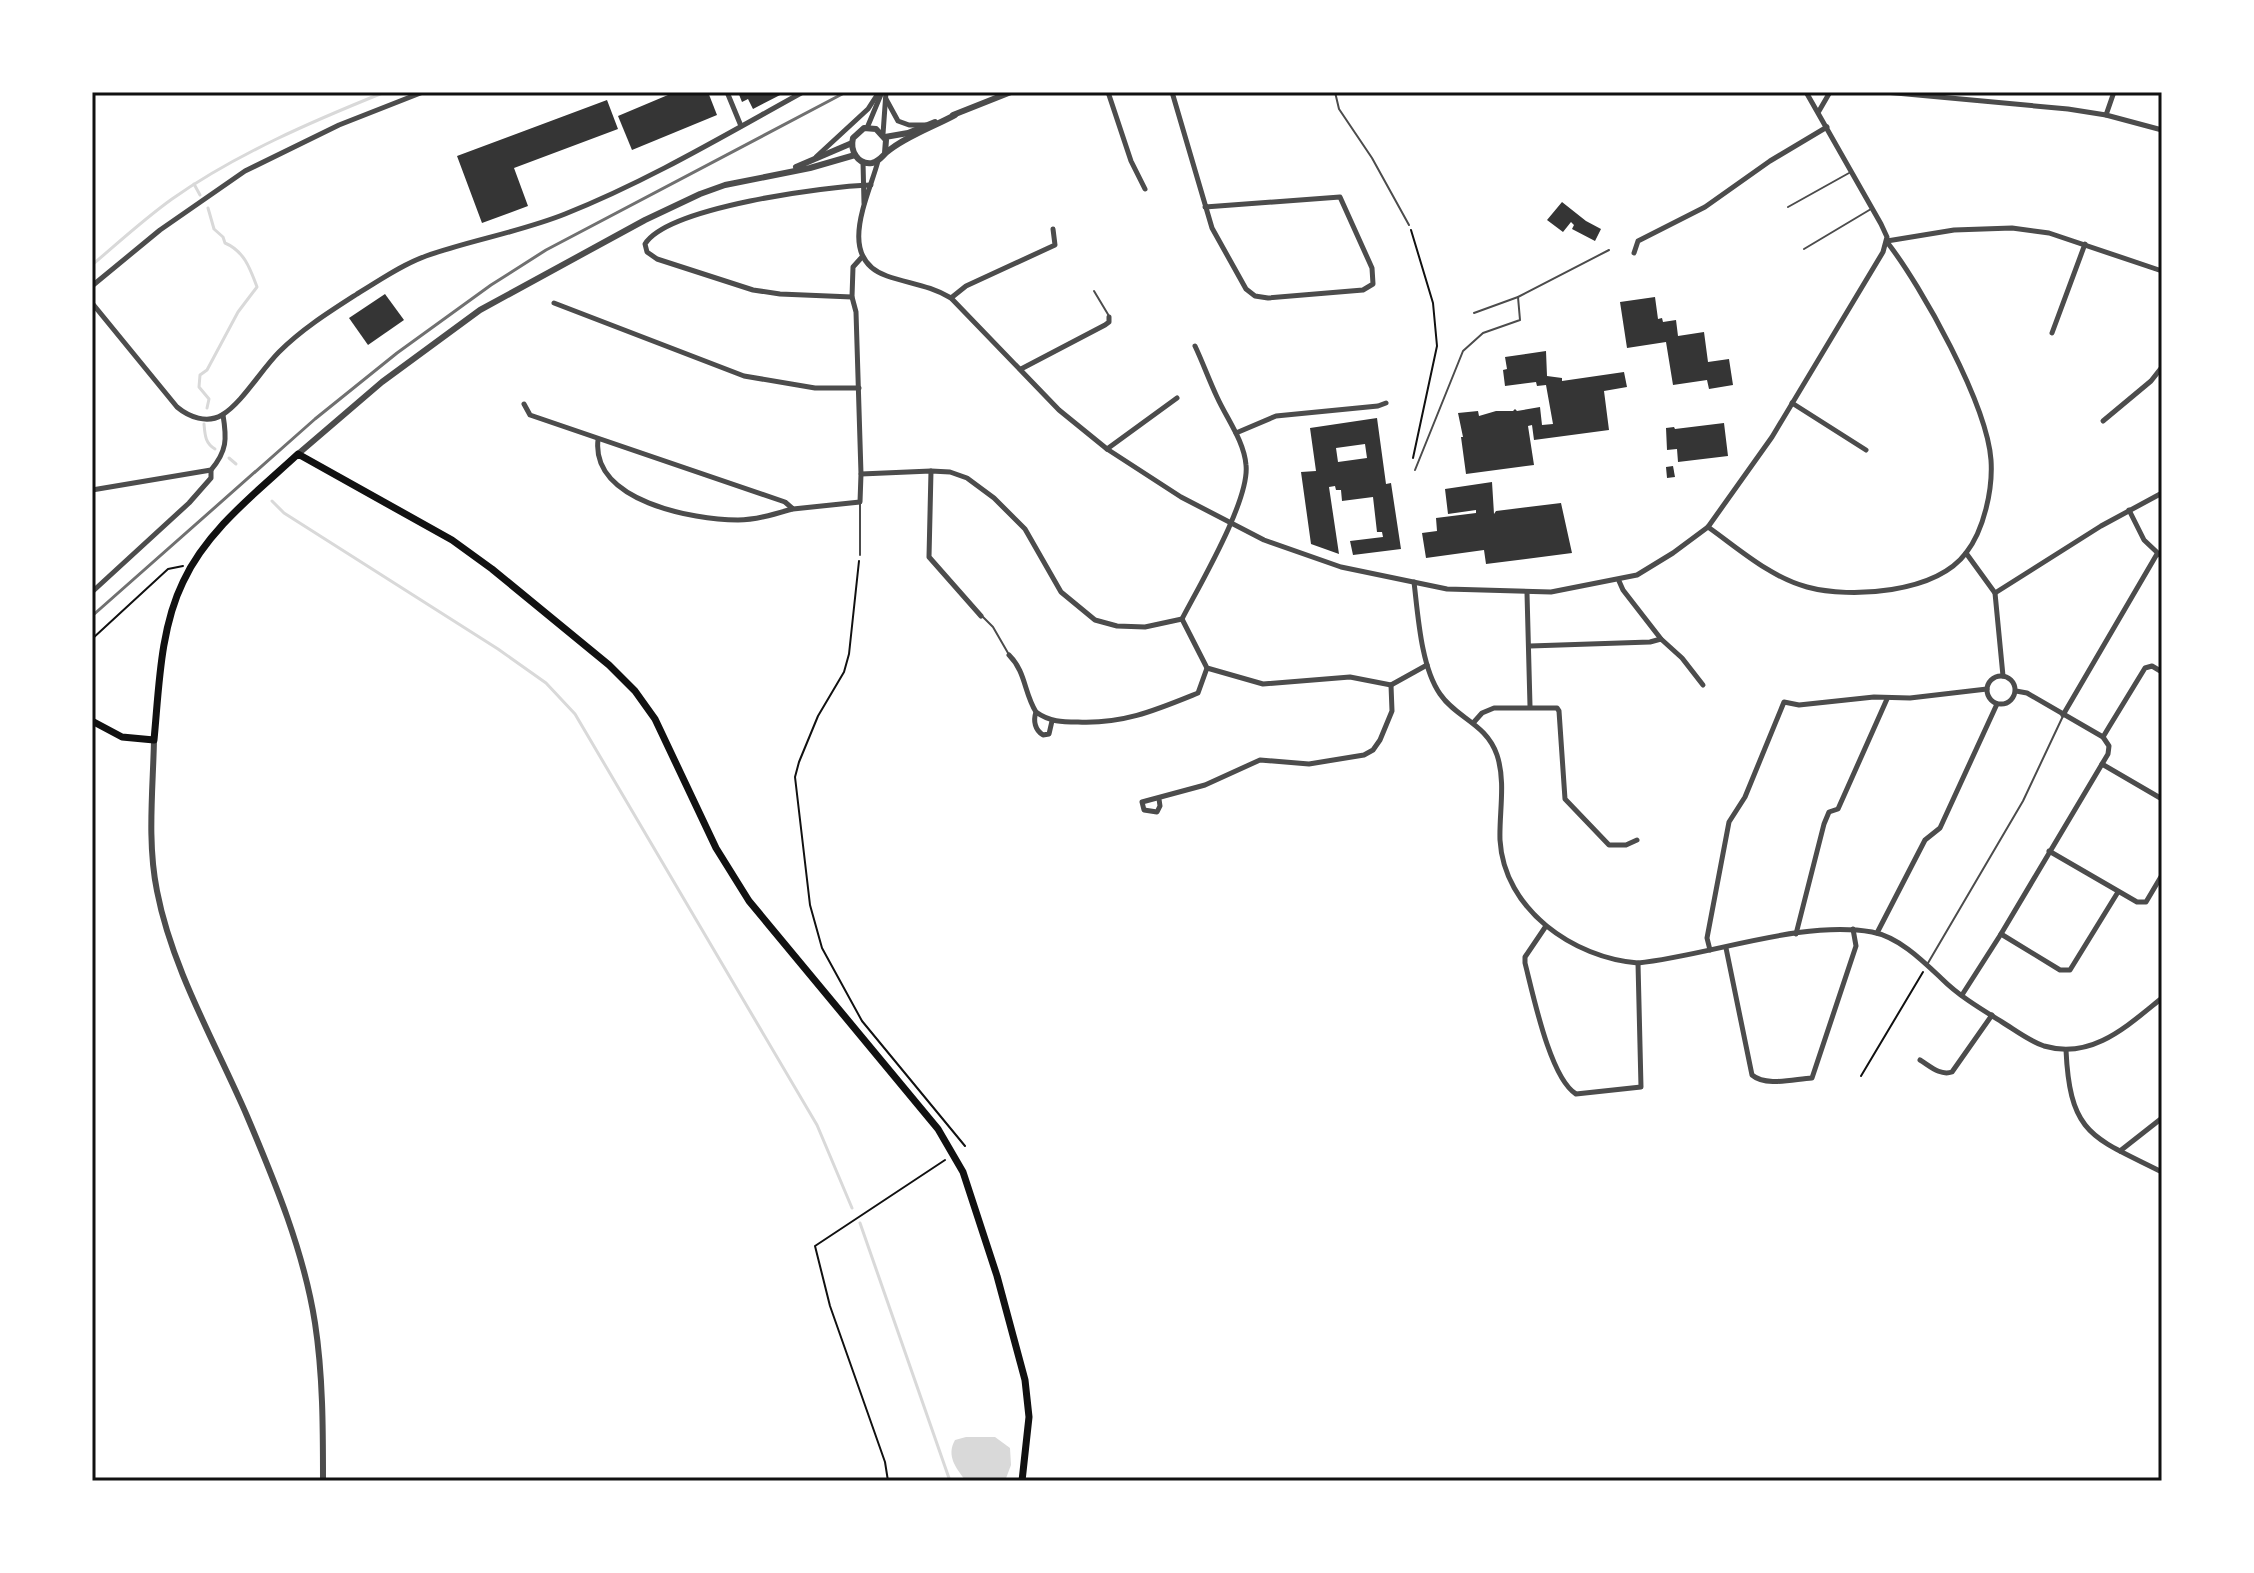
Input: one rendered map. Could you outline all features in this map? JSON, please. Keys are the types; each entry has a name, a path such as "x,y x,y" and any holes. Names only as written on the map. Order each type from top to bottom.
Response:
{"main road":[{"path":"92,721 122,737 154,740 158,690 170,622 181,585 226,522 298,454 452,540 514,587 609,665 635,691 655,719 716,848 749,901 938,1129 955,1154 997,1276 1025,1380 1029,1417 1022,1481"}],"street":[{"path":"92,286 160,230 245,171 339,125 423,92"},
{"path":"727,92 741,126"},
{"path":"92,303 177,407 199,418 214,418 223,415 281,350 303,331 393,272 423,257 563,215 635,184 803,92"},
{"path":"867,128 884,135 908,133 1011,92"},
{"path":"1108,92 1131,161 1145,189"},
{"path":"1172,92 1205,207 1212,228 1246,289 1255,296 1268,298 1363,290 1373,284 1372,268 1340,197 1205,207"},
{"path":"1708,527 1781,578 1832,592 1860,594 1921,582 1946,570 1966,553 1981,524 1988,496 1991,461 1981,416 1945,339 1887,241 1872,208 1806,92"},
{"path":"1819,112 1830,92"},
{"path":"1885,92 2106,115 2162,130"},
{"path":"2006,92 2006,103"},
{"path":"2106,115 2114,92"},
{"path":"883,94 898,121 909,125 927,125"},
{"path":"883,94 885,153"},
{"path":"780,173 852,143 857,133 867,128 883,94"},
{"path":"809,163 883,94"},
{"path":"955,115 885,153 878,161 858,230 862,257 877,272 932,287 951,298 1059,410 1107,449 1181,497 1264,540 1305,556 1379,576 1460,590 1527,593 1619,581 1637,575 1708,527 1737,490 1792,403 1887,241"},
{"path":"1634,253 1638,241 1705,207 1770,161 1827,127"},
{"path":"852,143 855,155 863,162 878,161"},
{"path":"298,454 382,382 480,310 677,204 725,185 810,168 855,155"},
{"path":"863,162 864,208"},
{"path":"852,297 753,290 657,259 647,252 645,244 649,238 695,213 845,185 871,185"},
{"path":"1887,241 1954,230 2012,228 2049,233 2162,271"},
{"path":"951,298 966,286 1055,245 1053,229"},
{"path":"2052,333 2085,244"},
{"path":"598,440 597,451 610,477 630,495 661,508 737,520 793,509 860,502 859,388 856,312 852,297 853,267 862,257"},
{"path":"554,303 744,376 815,388 859,388"},
{"path":"1021,369 1105,325 1109,317"},
{"path":"1182,619 1230,523 1246,472 1236,433 1195,346"},
{"path":"2103,421 2151,381 2162,367"},
{"path":"1107,449 1177,398"},
{"path":"1236,433 1276,416 1386,403"},
{"path":"1792,403 1866,450"},
{"path":"524,404 530,415 785,502 793,509"},
{"path":"92,490 211,470 222,457 226,446 223,415"},
{"path":"92,592 189,503 211,478 211,470"},
{"path":"861,474 931,471 950,472 967,478 994,498 1025,529 1061,592 1095,620 1117,626 1145,627 1182,619"},
{"path":"931,471 929,557 981,616"},
{"path":"1995,593 2162,493"},
{"path":"2063,715 2159,555 2144,540 2129,510"},
{"path":"1966,553 1995,593 2003,676"},
{"path":"1619,581 1661,639 1682,658 1703,685"},
{"path":"1414,582 1427,665 1438,692 1457,711 1474,722 1489,740 1499,766 1500,841 1504,864 1528,906 1546,926 1587,951 1638,963 1826,928 1877,933 1927,964 1962,995 2032,1041 2066,1050 2092,1046 2117,1034 2162,998"},
{"path":"1527,593 1530,706"},
{"path":"1036,712 1052,721 1122,721 1198,693 1207,668 1182,619"},
{"path":"1530,646 1650,642 1661,639"},
{"path":"1009,655 1024,677 1036,712 1036,729 1043,735 1049,734 1052,721"},
{"path":"1207,668 1263,684 1350,677 1391,685 1427,665"},
{"path":"2103,737 2145,668 2152,666 2162,672"},
{"path":"2003,676 2012,681 2016,691 2009,702 1997,704 1989,698 1987,689 1992,679 2003,676"},
{"path":"1159,799 1205,785 1260,760 1309,764 1364,755 1373,750 1380,740 1392,711 1391,685"},
{"path":"1710,950 1707,938 1729,822 1745,797 1784,702 1799,705 1987,689"},
{"path":"1962,995 2102,764 2109,746 2103,737 2027,693 2016,691"},
{"path":"1796,934 1824,824 1829,812 1838,809 1887,699"},
{"path":"1877,933 1925,840 1940,828 1997,704"},
{"path":"1474,722 1482,713 1494,708 1552,706 1559,711 1565,799 1609,845 1626,845 1637,840"},
{"path":"154,740 152,852 157,891 174,951 253,1132 304,1275 315,1323 323,1424 323,1481"},
{"path":"2102,764 2162,799"},
{"path":"2049,851 2137,902 2146,902 2162,875"},
{"path":"2001,934 2060,970 2070,970 2118,892"},
{"path":"1546,926 1525,957 1525,963 1556,1069 1568,1088 1576,1094 1641,1087 1638,963"},
{"path":"1726,948 1752,1075 1765,1081 1812,1078 1856,946 1853,929"},
{"path":"1920,1060 1938,1072 1952,1072 1992,1015"},
{"path":"2066,1050 2069,1090 2088,1131 2162,1172"},
{"path":"2120,1151 2162,1118"}],"lane":[{"path":"1335,92 1339,109 1372,158 1409,225"},
{"path":"1788,207 1850,172"},
{"path":"1804,249 1872,208"},
{"path":"1474,313 1518,297 1609,250"},
{"path":"1094,291 1109,317"},
{"path":"1416,469 1463,351 1483,333 1520,320 1518,297"},
{"path":"860,502 860,555"},
{"path":"981,616 993,627 1009,655"},
{"path":"1927,964 2023,801 2063,715"}],"path":[{"path":"1409,225 1433,303 1437,346 1411,466 1416,469"},
{"path":"860,555 847,663 818,716 799,762 795,792 810,905 818,937 857,1012 965,1146"},
{"path":"92,639 168,569 191,567"},
{"path":"1861,1076 1927,964"},
{"path":"888,1481 881,1451 830,1306 815,1246 955,1154"}],"shaded area":[{"path":"995,1437 1010,1448 1011,1465 1005,1481 966,1481 952,1457 952,1446 955,1440"}],"building":[{"path":"675,92 708,92 717,115 632,150 618,116"},
{"path":"738,92 786,92 753,109 748,99 742,102"},
{"path":"607,100 618,129 514,168 528,206 482,223 457,156"},
{"path":"1562,202 1601,229 1595,241 1572,229 1574,225 1571,222 1563,232 1547,220"},
{"path":"385,294 404,320 368,345 349,318"},
{"path":"1655,297 1658,319 1662,318 1663,322 1676,320 1678,336 1704,332 1708,362 1729,359 1733,385 1709,389 1707,380 1673,385 1666,342 1627,348 1620,302"},
{"path":"1546,351 1547,376 1562,378 1562,381 1624,372 1627,387 1604,391 1609,430 1534,440 1532,425 1528,426 1534,465 1466,474 1458,413 1478,411 1479,416 1496,411 1540,407 1542,425 1553,424 1546,385 1537,386 1536,382 1505,386 1503,370 1507,369 1505,357"},
{"path":"1377,418 1386,484 1391,483 1401,549 1353,555 1350,541 1383,537 1382,532 1377,532 1373,497 1342,501 1341,490 1336,490 1335,486 1329,487 1339,554 1311,544 1301,472 1316,471 1310,428","holes":["1365,444 1367,458 1338,462 1336,448"]},
{"path":"1724,423 1728,456 1678,462 1677,449 1667,450 1666,428"},
{"path":"1673,466 1675,477 1667,478 1666,467"},
{"path":"1492,482 1494,514 1496,511 1561,503 1572,553 1486,564 1484,550 1426,558 1422,533 1437,531 1436,518 1476,513 1476,510 1448,514 1445,489"}],"waterway":[{"path":"92,265 162,207 222,167 303,127 385,92"},
{"path":"194,184 200,195"},
{"path":"207,408 209,399 199,387 200,375 207,370 238,312 257,287 242,255 225,243 214,229 208,208"},
{"path":"204,424 207,441 215,449"},
{"path":"229,458 236,464"},
{"path":"272,501 284,513 498,649 546,683 575,714 817,1125 852,1208"},
{"path":"860,1223 950,1481"}],"railway":[{"path":"92,616 315,419 397,353 491,285 546,250 846,92"}]}
